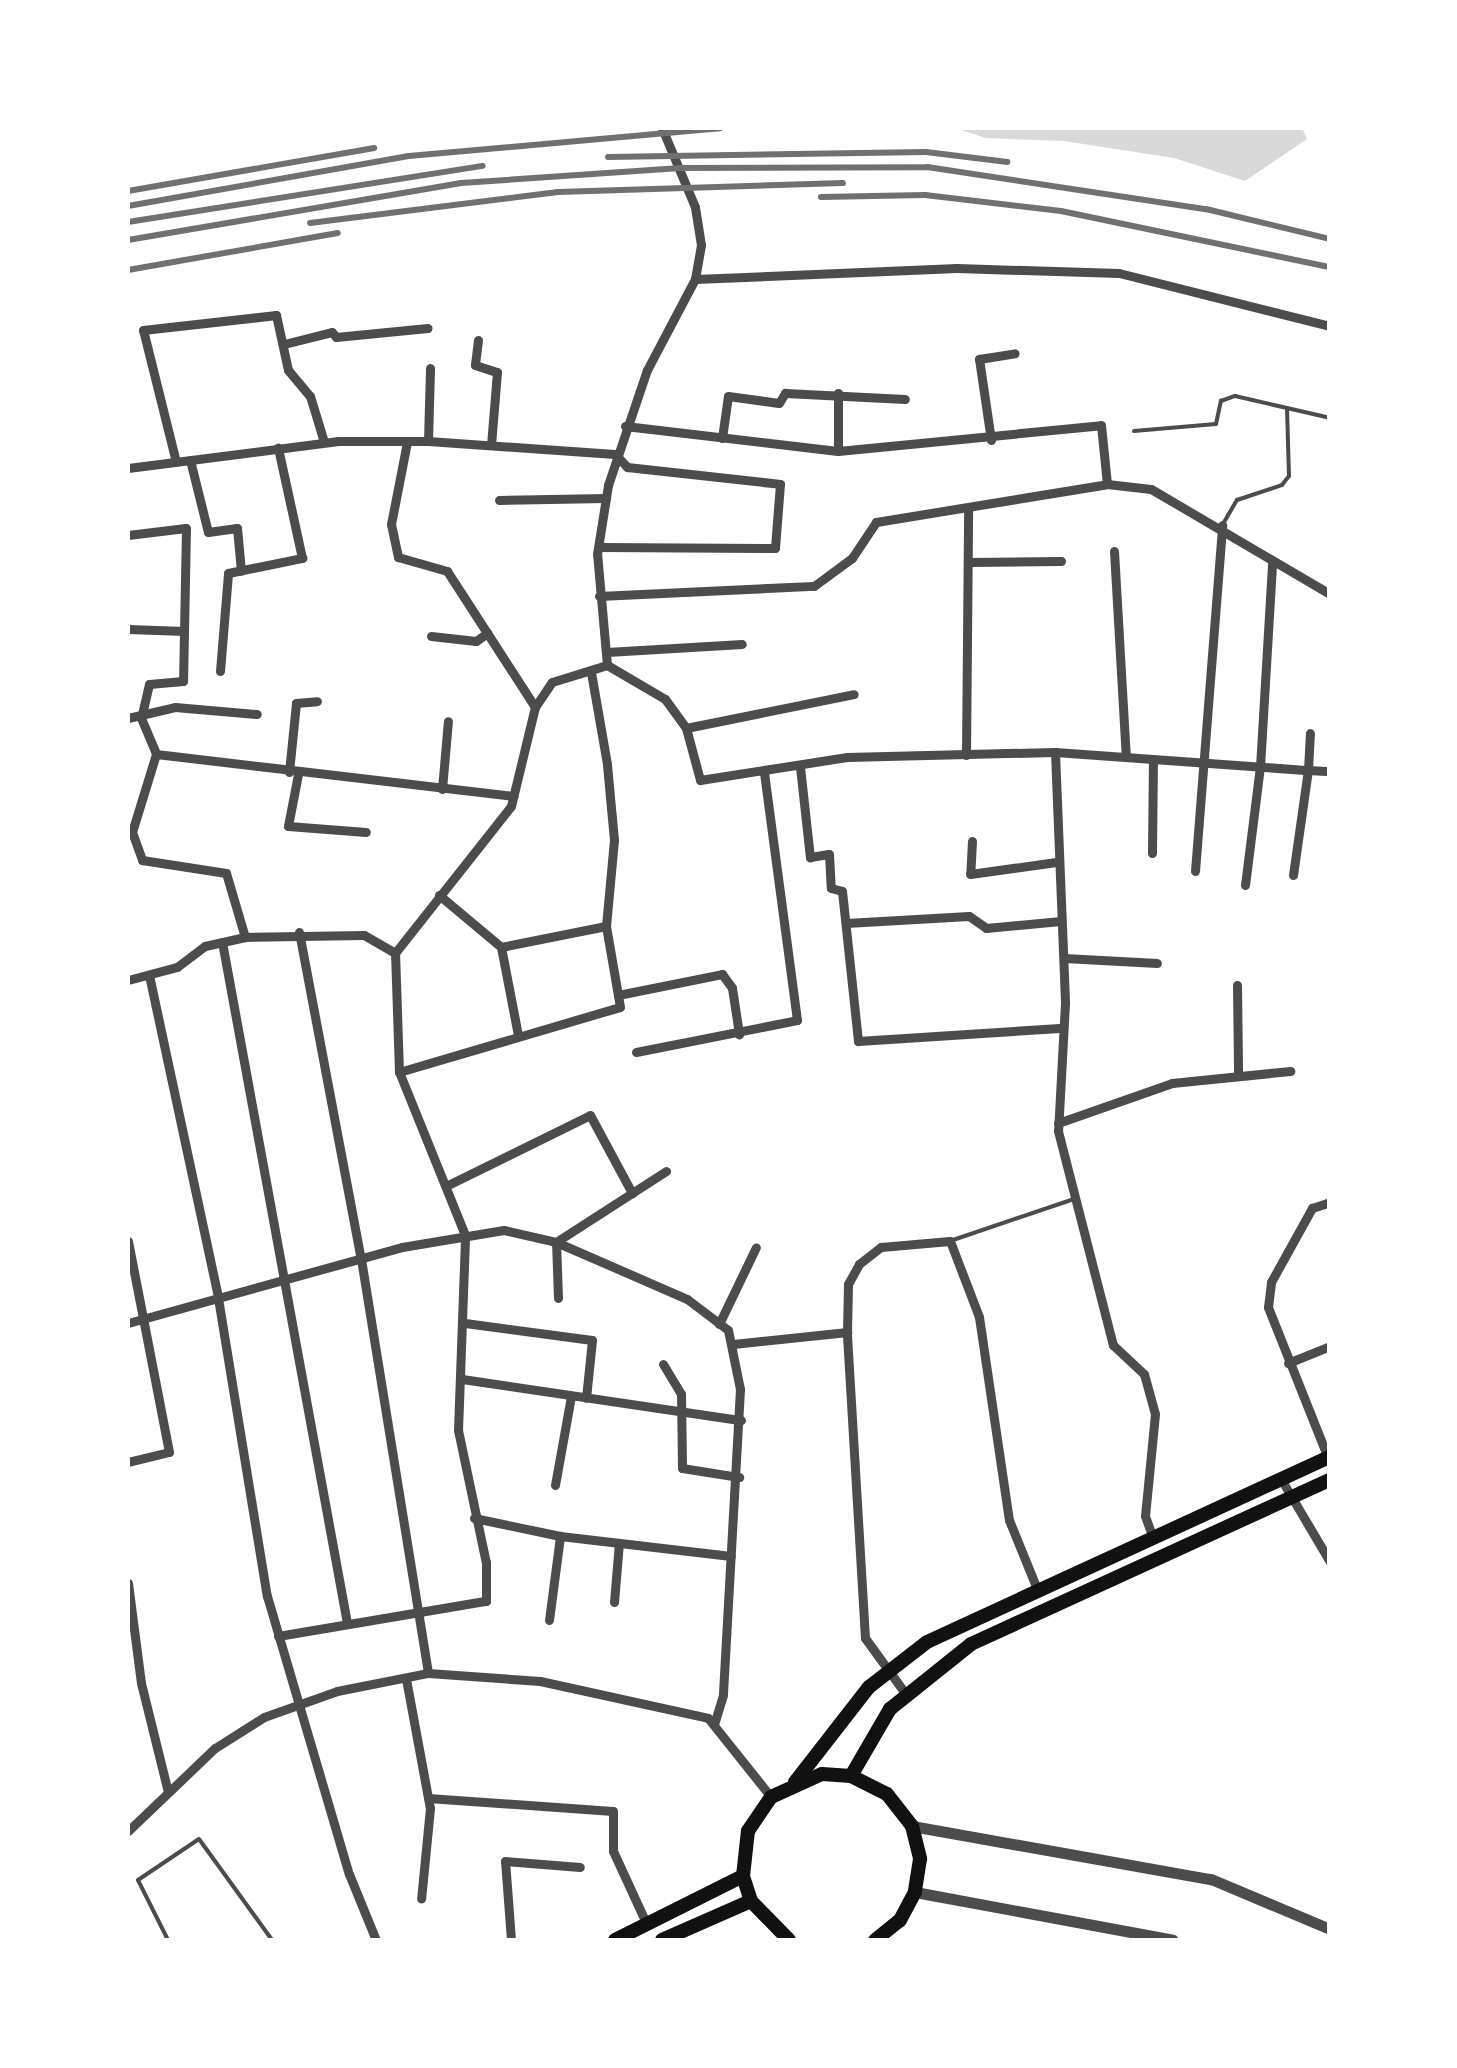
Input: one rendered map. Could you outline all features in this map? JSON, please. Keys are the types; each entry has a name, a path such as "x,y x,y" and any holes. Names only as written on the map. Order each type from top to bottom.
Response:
{"main road":[{"path":"784,1940 751,1901 743,1876 748,1831 771,1797 795,1782 888,1668 927,1642 1036,1589 1329,1457"},
{"path":"851,1776 869,1737 905,1693 971,1644 1330,1480"},
{"path":"795,1782 851,1776 887,1794 912,1826 920,1859 915,1892 900,1920 875,1940"},
{"path":"615,1940 743,1876"},
{"path":"662,1940 751,1901"}],"street":[{"path":"607,665 599,596 599,547 606,498 625,426 695,279 701,246 694,208 662,128"},
{"path":"695,279 957,268 1119,273 1330,326"},
{"path":"176,462 142,330 276,314 288,370 310,396 324,442"},
{"path":"284,344 332,332 336,337 428,328"},
{"path":"478,340 475,365 497,372 490,445"},
{"path":"991,440 980,359 1014,354"},
{"path":"428,441 430,368"},
{"path":"722,438 728,396 779,403 785,393 905,399"},
{"path":"838,393 838,451"},
{"path":"625,426 838,451 991,440 1100,425 1107,484"},
{"path":"128,468 324,442 428,441 616,454 627,466 780,484 775,548 599,547"},
{"path":"407,442 391,524 398,558 447,571 535,706"},
{"path":"220,671 228,573 302,558 278,448"},
{"path":"190,460 208,532 237,528 241,571"},
{"path":"599,596 814,586 852,558 876,522 1107,484 1151,489 1222,526 1272,562 1330,594"},
{"path":"499,500 606,498"},
{"path":"966,756 968,509"},
{"path":"1195,871 1222,526"},
{"path":"128,535 186,528 183,681 149,684 141,718 156,754 130,832 142,860 226,873 245,936"},
{"path":"1114,551 1126,757"},
{"path":"968,562 1061,561"},
{"path":"1245,885 1260,767 1272,562"},
{"path":"128,629 184,630"},
{"path":"430,636 476,641 487,633"},
{"path":"607,652 742,644"},
{"path":"278,1636 486,1601 458,1430 466,1323 465,1235 448,1186 426,1150 399,1072 395,953 514,796 535,706 552,682 607,665"},
{"path":"607,665 665,699 686,728 700,780 847,757 1055,752 1330,771"},
{"path":"399,1072 620,1007 606,926 614,840 591,672"},
{"path":"686,728 854,694"},
{"path":"317,700 296,702 288,826 366,832"},
{"path":"128,718 175,707 257,714"},
{"path":"442,789 448,721"},
{"path":"1292,875 1310,732"},
{"path":"1055,752 1056,862 1064,958 1058,1123 1113,1345 1144,1374 1155,1414 1145,1516 1153,1538"},
{"path":"156,754 514,796"},
{"path":"1152,852 1153,760"},
{"path":"800,767 810,857 829,854 830,888 842,891 858,1041 1060,1028"},
{"path":"636,1052 683,1038 740,1034 797,1020 764,772"},
{"path":"972,841 970,874 1056,862"},
{"path":"439,895 501,947 518,1035"},
{"path":"846,923 968,916 986,928 1062,921"},
{"path":"501,947 606,926"},
{"path":"128,980 245,936 299,932 364,934 395,953"},
{"path":"299,932 361,1259 421,1610 428,1673"},
{"path":"222,942 347,1624"},
{"path":"1064,958 1157,963"},
{"path":"618,995 722,974 732,988 740,1034"},
{"path":"149,975 218,1298 278,1636 376,1940"},
{"path":"1238,984 1238,1072"},
{"path":"1058,1123 1172,1083 1238,1072 1290,1072"},
{"path":"448,1186 590,1115 632,1193"},
{"path":"556,1242 666,1171"},
{"path":"1329,1457 1268,1306 1270,1282 1312,1208 1330,1202"},
{"path":"128,1323 361,1259 504,1230 556,1242 687,1299 718,1324 734,1344 741,1420 723,1695 714,1724"},
{"path":"128,1241 169,1452 128,1462"},
{"path":"905,1693 865,1638 847,1332 848,1284 859,1264 881,1247 950,1241 980,1317 1009,1520 1036,1589"},
{"path":"556,1242 558,1298"},
{"path":"718,1324 756,1247"},
{"path":"466,1323 592,1340 586,1398"},
{"path":"734,1344 847,1332"},
{"path":"1288,1363 1330,1346"},
{"path":"663,1364 675,1378 683,1412 682,1468 739,1478"},
{"path":"462,1379 741,1420"},
{"path":"555,1485 570,1396"},
{"path":"1282,1479 1295,1495 1330,1562"},
{"path":"474,1518 560,1536 731,1556"},
{"path":"548,1620 560,1536"},
{"path":"614,1602 619,1543"},
{"path":"128,1583 129,1613 154,1746 168,1792"},
{"path":"128,1831 215,1748 264,1717 428,1673 540,1681 714,1724 771,1797"},
{"path":"406,1679 428,1798 421,1900"},
{"path":"428,1798 612,1811 613,1851 647,1924"},
{"path":"912,1826 1211,1879 1330,1929"},
{"path":"511,1940 506,1861 580,1867"},
{"path":"915,1892 1173,1940"}],"lane":[{"path":"1134,431 1216,424 1220,401 1235,396 1330,418"},
{"path":"1222,526 1237,500 1282,485 1289,476 1287,408"},
{"path":"950,1241 1075,1199"},
{"path":"168,1940 138,1880 200,1838 272,1940"}],"shaded area":[{"path":"955,128 1302,128 1307,139 1245,181 1174,158 1064,141 986,138"}],"railway":[{"path":"128,206 409,156 720,128"},
{"path":"128,191 374,148"},
{"path":"608,157 926,152 1007,162"},
{"path":"128,222 483,166"},
{"path":"128,240 461,183 680,168 927,167 1206,209 1330,239"},
{"path":"310,223 558,192 843,183"},
{"path":"821,197 925,195 1061,211 1330,267"},
{"path":"128,270 338,233"}]}
